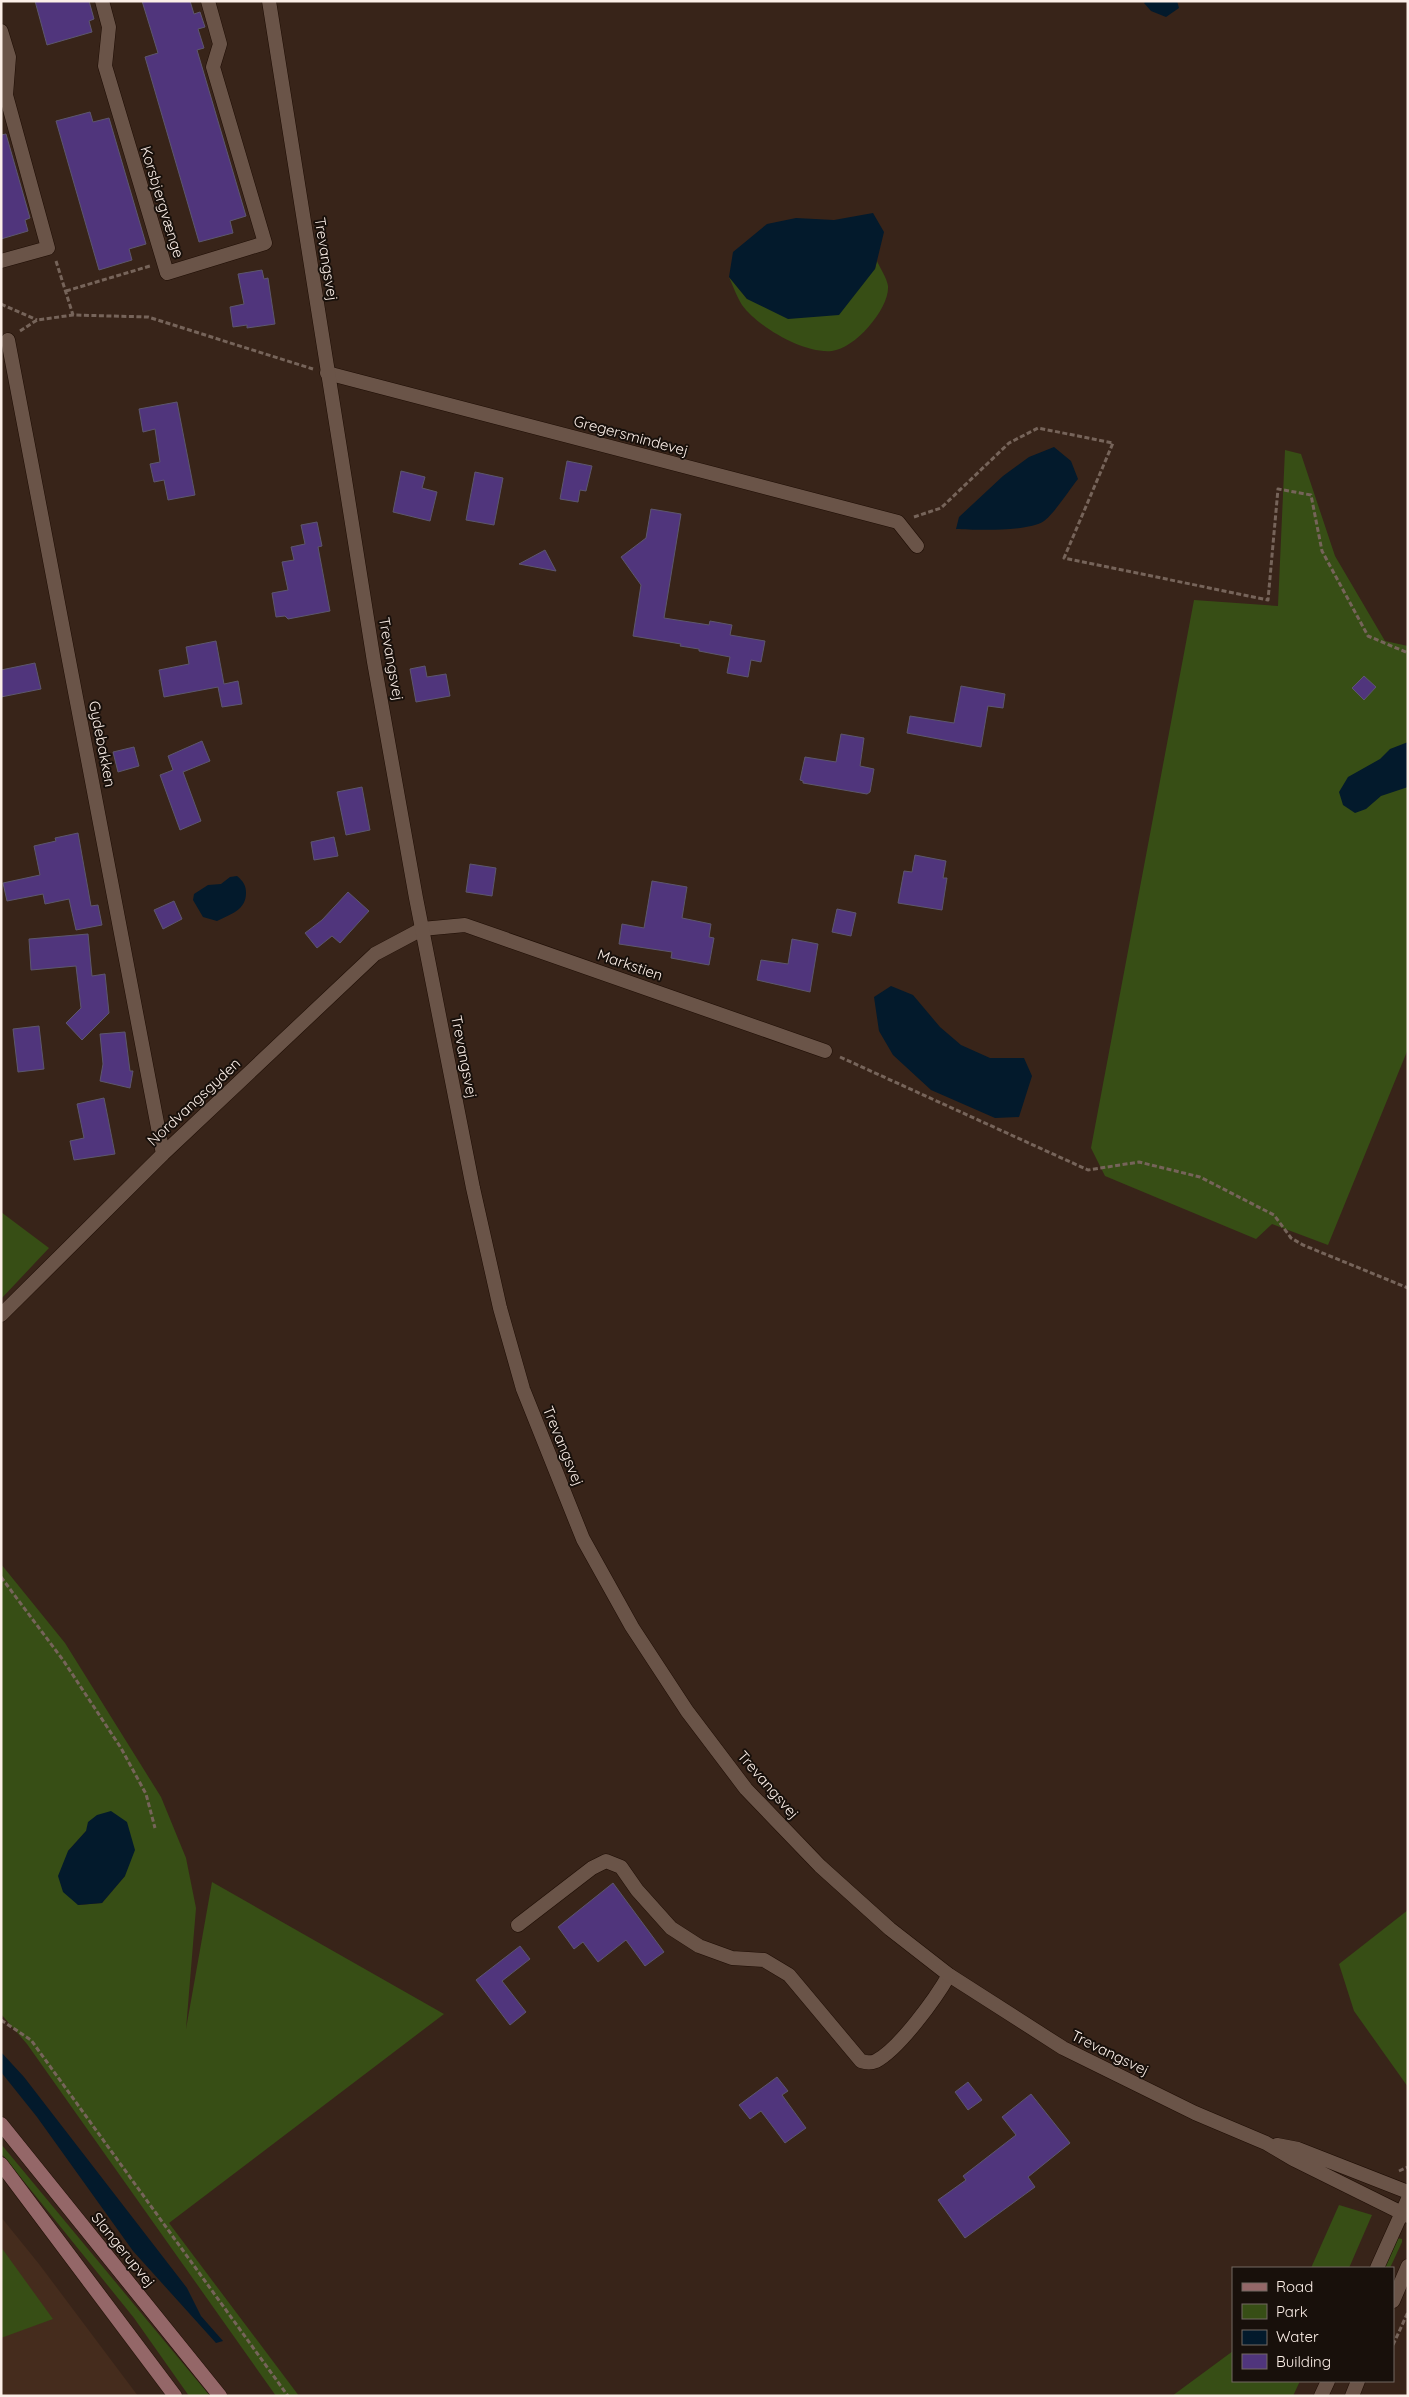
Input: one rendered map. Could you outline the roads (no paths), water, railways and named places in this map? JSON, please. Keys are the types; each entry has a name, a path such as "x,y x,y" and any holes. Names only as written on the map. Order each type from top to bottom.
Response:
{"main road":[{"name":"Slangerupvej","path":"1,2124 220,2396"},
{"path":"1,2164 175,2396"}],"street":[{"name":"Korsbjergvænge","path":"102,1 109,27 105,66 167,273 264,243 213,68 220,44 208,1"},
{"name":"Trevangsvej","path":"269,1 374,662 422,929 473,1188 500,1308 523,1389 583,1539 632,1627 687,1711 746,1788 820,1866 890,1929 949,1976 1063,2048 1195,2113 1266,2143 1293,2159 1405,2214"},
{"path":"1,31 10,57 6,96 48,248 1,261"},
{"name":"Gydebakken","path":"8,340 163,1154"},
{"name":"Gregersmindevej","path":"327,373 898,522 917,546"},
{"name":"Markstien","path":"422,929 464,925 825,1051"},
{"name":"Nordvangsgyden","path":"1,1315 163,1154 375,954 422,929"},
{"path":"518,1926 592,1868 606,1862 621,1867 637,1890 671,1928 699,1946 732,1958 764,1960 789,1975 861,2061 868,2063 876,2061 892,2048 925,2010 949,1976"},
{"name":"Trevangsvej","path":"1266,2143 1298,2149 1408,2192"},
{"path":"1378,2267 1405,2214 1408,2199"},
{"path":"1394,2299 1408,2266"},
{"path":"1321,2396 1328,2382"},
{"path":"1352,2396 1358,2382"}],"water":[{"path":"1146,1 1177,1 1179,8 1166,17 1151,11 1144,3"},
{"path":"873,213 884,232 875,269 839,315 788,319 747,299 729,277 733,252 767,224 796,218 834,220"},
{"path":"1054,447 1071,461 1078,479 1048,518 1036,525 1014,529 956,529 959,517 1003,476 1029,457"},
{"path":"1408,742 1408,787 1381,796 1366,809 1355,813 1343,805 1339,792 1348,777 1380,759 1390,749"},
{"path":"237,876 244,883 246,890 245,899 241,907 232,914 217,921 203,917 193,900 194,894 208,885 221,884 230,877"},
{"path":"891,986 913,995 940,1027 961,1045 990,1058 1024,1058 1032,1076 1019,1117 995,1118 931,1090 893,1055 879,1031 874,997"},
{"path":"111,1811 127,1822 135,1850 125,1876 102,1903 78,1905 63,1892 58,1876 68,1851 86,1831 88,1822 97,1815"},
{"path":"1,2052 24,2077 187,2288 201,2316 223,2341 216,2343 133,2251 37,2117 1,2072"}]}
